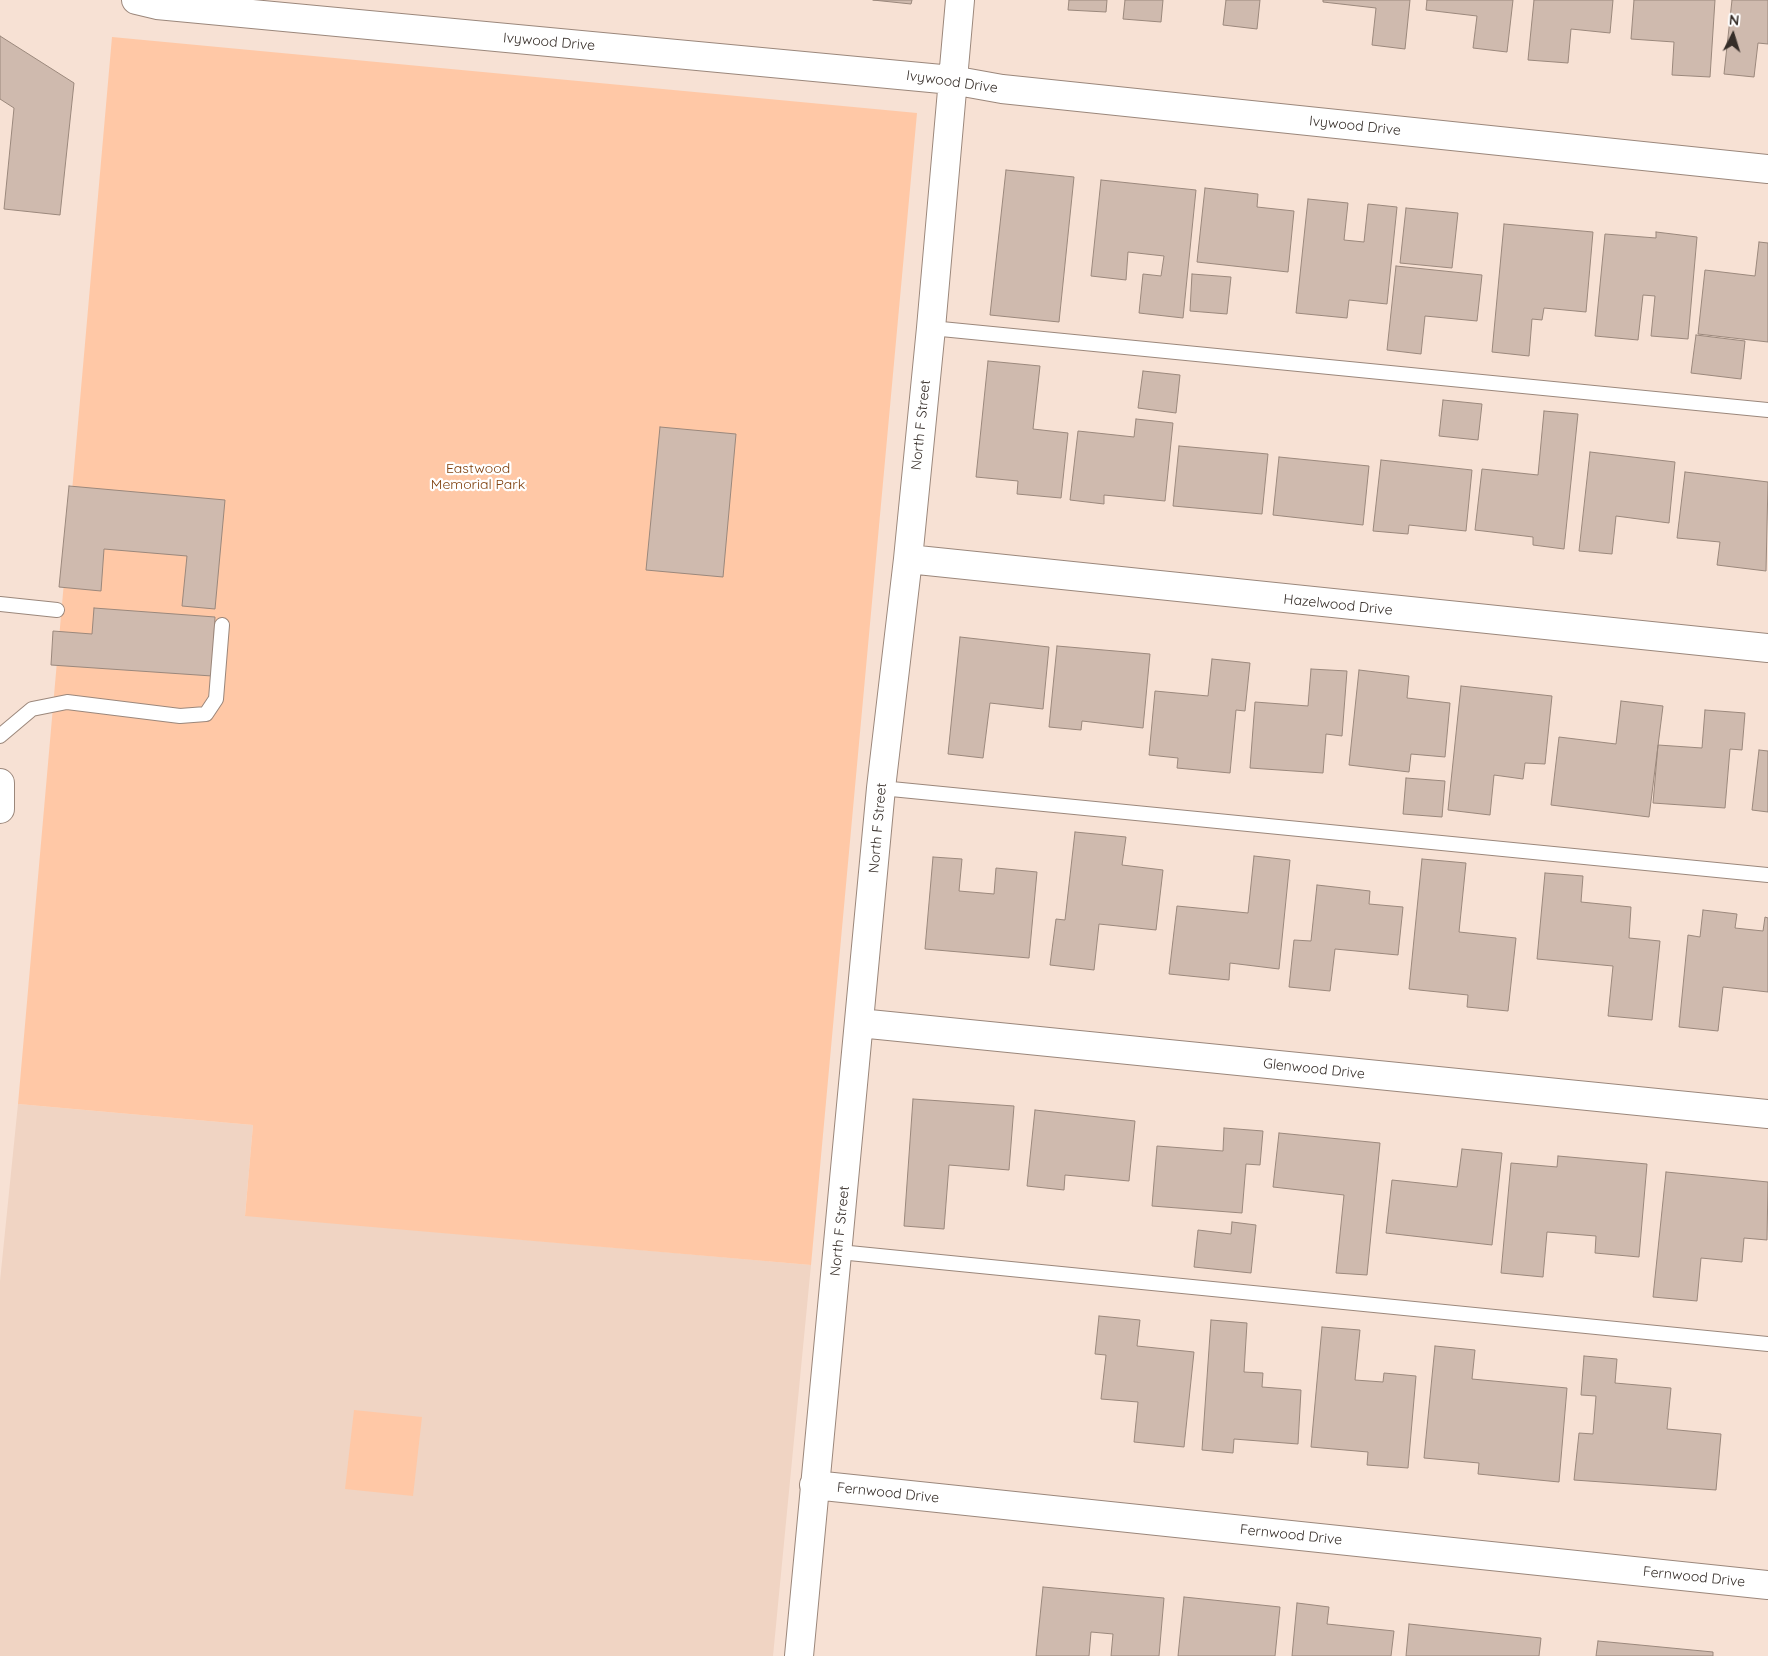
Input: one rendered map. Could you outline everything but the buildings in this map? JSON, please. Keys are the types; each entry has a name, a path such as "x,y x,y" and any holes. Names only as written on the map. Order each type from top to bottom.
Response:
{"street":[{"name":"Ivywood Drive","path":"136,0 157,5 952,80 1002,89 1768,169"},
{"name":"North F Street","path":"798,1656 839,1252 881,788 908,560 960,0"},
{"name":"Hazelwood Drive","path":"908,560 1768,648"},
{"path":"0,783 0,809"},
{"name":"Glenwood Drive","path":"859,1023 1768,1114"},
{"name":"Fernwood Drive","path":"814,1485 1768,1585"}],"lane":[{"path":"930,328 1768,410"},
{"path":"0,604 57,610"},
{"path":"0,736 32,709 67,702 180,716 206,714 216,699 222,624"},
{"path":"881,788 1768,875"},
{"path":"839,1252 1768,1344"}],"shaded area":[{"path":"18,1104 253,1125 245,1215 811,1265 773,1656 0,1656 0,1281"}],"green space":[{"name":"Eastwood Memorial Park","path":"112,37 917,113 811,1265 245,1216 253,1125 18,1104"},
{"path":"354,1410 422,1417 413,1496 345,1489"}]}
